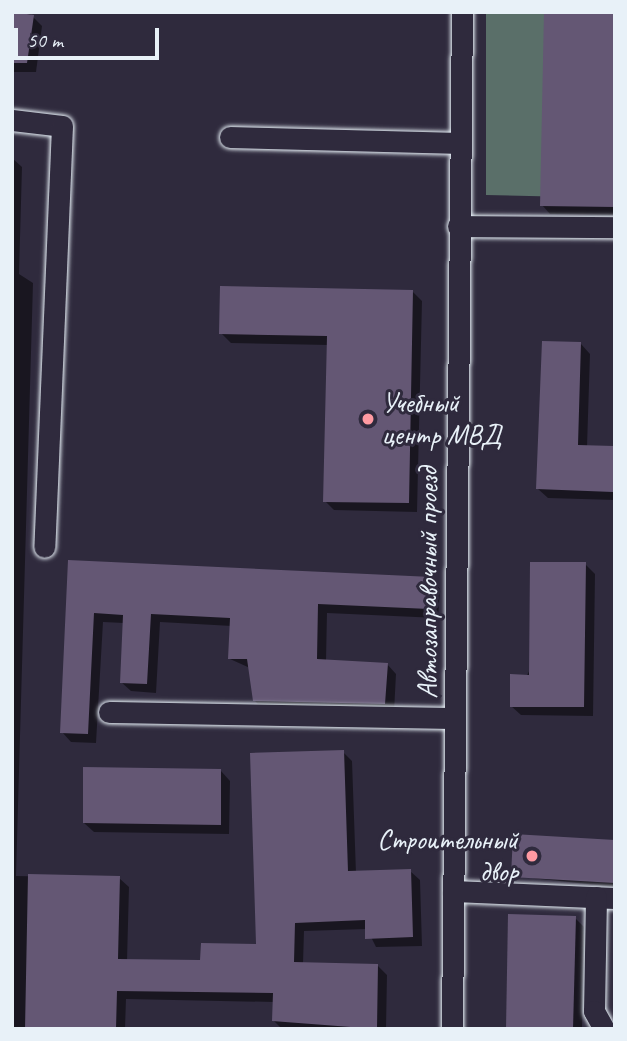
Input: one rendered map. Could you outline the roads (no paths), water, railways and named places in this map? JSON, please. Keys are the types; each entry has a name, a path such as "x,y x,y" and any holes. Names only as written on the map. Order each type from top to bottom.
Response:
{"street":[{"name":"Автозаправочный проезд","path":"452,1029 462,12"},
{"path":"12,120 62,126 44,547"},
{"path":"230,137 460,143"},
{"path":"458,226 615,227"},
{"path":"109,712 455,718"},
{"path":"453,891 605,897 594,1011 604,1029"}],"place":[{"name":"Учебный центр МВД","path":"368,419"},
{"name":"Строительный двор","path":"532,856"}]}
